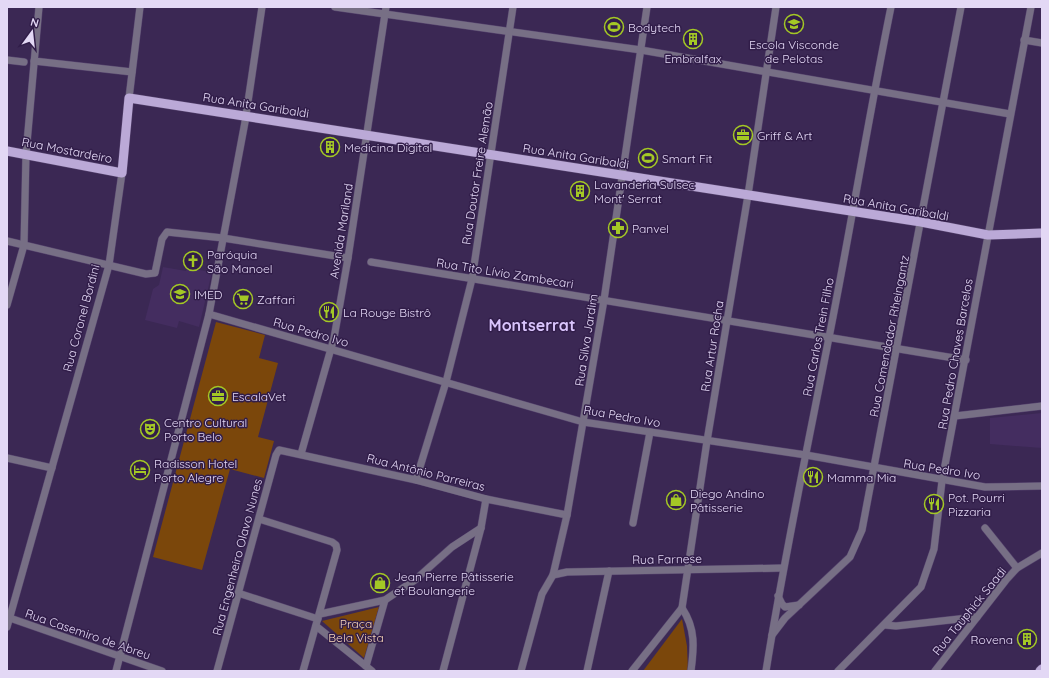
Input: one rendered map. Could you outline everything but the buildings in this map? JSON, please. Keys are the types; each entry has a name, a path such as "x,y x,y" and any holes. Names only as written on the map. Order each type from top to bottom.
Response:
{"main road":[{"name":"Rua Anita Garibaldi","path":"129,98 921,222 988,236 1042,232"},
{"name":"Rua Coronel Bordini","path":"122,173 129,98"},
{"name":"Rua Mostardeiro","path":"7,151 122,173"}],"street":[{"path":"7,305 24,245 26,154 39,7"},
{"name":"Rua Coronel Bordini","path":"129,98 140,7"},
{"path":"116,671 209,314 246,116 262,7"},
{"path":"335,7 385,10 509,31 641,50 943,101 1010,114"},
{"name":"Rua Doutor Freire Alemão","path":"416,480 446,382 472,278 513,7"},
{"name":"Rua Silva Jardim","path":"521,671 542,594 553,575 567,515 604,300 647,7"},
{"name":"Rua Artur Rocha","path":"632,671 682,608 707,441 748,195 776,7"},
{"name":"Rua Carlos Trein Filho","path":"766,671 783,568 829,337 853,212 874,90 891,7"},
{"name":"Rua Comendador Rheingantz","path":"772,636 785,618 801,605 850,557 862,530 898,348 961,7"},
{"name":"Rua Pedro Chaves Barcelos","path":"838,671 921,587 934,549 942,481 966,360 1010,114 1031,7"},
{"name":"Avenida Mariland","path":"301,454 331,349 348,258 385,10"},
{"path":"1024,40 1042,42"},
{"path":"7,60 24,62"},
{"path":"34,61 132,72"},
{"name":"Rua Coronel Bordini","path":"7,627 8,618 52,468 108,265 122,173"},
{"path":"7,242 146,274 155,273 162,239 167,232 223,238 348,258"},
{"name":"Rua Tito Lívio Zambecari","path":"371,262 966,360"},
{"name":"Rua Pedro Ivo","path":"209,314 583,422 806,455 942,481 985,487 1042,486"},
{"path":"955,416 1042,406"},
{"path":"633,523 650,432"},
{"name":"Rua Antônio Parreiras","path":"279,450 416,480 486,499 567,515"},
{"name":"Rua Engenheiro Olavo Nunes","path":"217,671 276,455 279,450"},
{"path":"7,458 52,468"},
{"path":"443,671 481,528 486,499"},
{"path":"259,519 332,542 336,545 337,550 303,671"},
{"path":"318,619 385,600 415,580 452,547 481,528"},
{"path":"985,528 1017,568"},
{"name":"Rua Tauphick Saadi","path":"934,671 1017,568 1042,554"},
{"name":"Rua Farnese","path":"553,575 567,572 783,568"},
{"path":"587,671 609,571"},
{"path":"238,593 318,619 372,671"},
{"path":"778,596 785,607 801,605"},
{"path":"366,666 385,600"},
{"path":"682,608 693,629 694,646 691,671"},
{"path":"884,625 896,626 977,616"},
{"name":"Rua Casemiro de Abreu","path":"8,618 162,671"}],"shaded area":[{"name":"IMED","path":"163,267 186,271 187,268 212,272 199,327 179,321 177,328 145,320 153,289 159,285"},
{"path":"1042,413 1042,448 990,444 990,418"}],"green space":[{"path":"216,322 265,335 259,358 278,363 258,437 274,441 264,478 230,469 202,570 153,557"},
{"name":"Praça Bela Vista","path":"379,607 364,658 322,621"},
{"path":"682,619 687,646 688,671 643,671"}],"place":[{"name":"Escola Visconde de Pelotas","path":"794,24"},
{"name":"Bodytech","path":"614,27"},
{"name":"Embralfax","path":"693,39"},
{"name":"Griff & Art","path":"743,135"},
{"name":"Medicina Digital","path":"330,147"},
{"name":"Smart Fit","path":"648,158"},
{"name":"Lavanderia Sulsec Mont' Serrat","path":"580,191"},
{"name":"Panvel","path":"618,228"},
{"name":"Paróquia São Manoel","path":"193,261"},
{"name":"IMED","path":"180,294"},
{"name":"Zaffari","path":"243,299"},
{"name":"La Rouge Bistrô","path":"329,312"},
{"name":"EscalaVet","path":"218,396"},
{"name":"Centro Cultural Porto Belo","path":"150,429"},
{"name":"Radisson Hotel Porto Alegre","path":"140,470"},
{"name":"Mamma Mia","path":"813,477"},
{"name":"Diego Andino Pâtisserie","path":"676,500"},
{"name":"Pot. Pourri Pizzaria","path":"934,504"},
{"name":"Jean Pierre Pâtisserie et Boulangerie","path":"380,583"},
{"name":"Rovena","path":"1027,639"}],"district":[{"name":"Montserrat","path":"532,325"}]}
